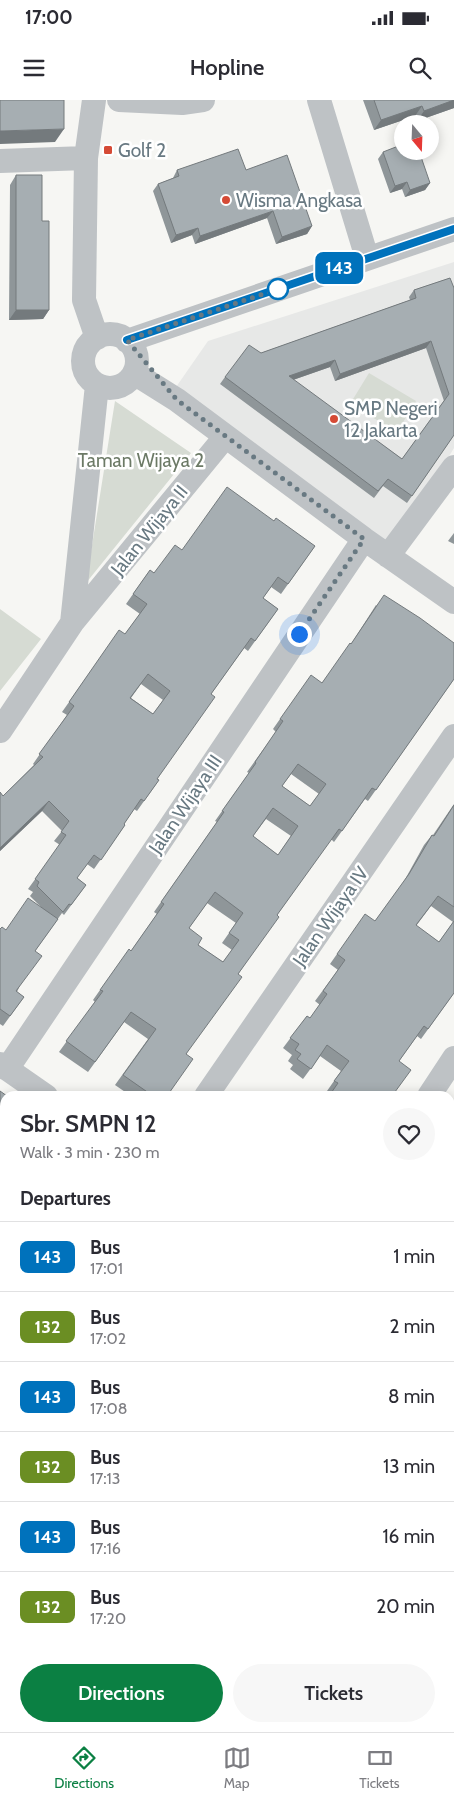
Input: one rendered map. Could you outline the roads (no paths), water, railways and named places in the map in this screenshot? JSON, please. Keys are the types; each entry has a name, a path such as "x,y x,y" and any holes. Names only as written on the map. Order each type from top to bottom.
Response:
{"street":[{"path":"94,100 86,158 84,300 97,338"},
{"path":"119,100 182,103 203,100"},
{"path":"319,100 367,258"},
{"path":"0,161 86,158"},
{"path":"130,345 367,258 454,229"},
{"path":"130,345 136,358 134,373 127,381 118,386 107,388 97,384 86,374 84,359 88,346 97,338 112,335 130,345 177,400"},
{"path":"134,373 177,400 364,539 454,602"},
{"name":"Jalan Wijaya II","path":"72,623 97,384"},
{"name":"Jalan Wijaya II","path":"0,731 72,623 225,437"},
{"path":"388,556 454,467"},
{"name":"Jalan Wijaya III","path":"3,1067 364,539"},
{"name":"Jalan Wijaya IV","path":"209,1091 454,736"},
{"path":"3,1067 39,1091"},
{"path":"433,1091 451,1068"}],"place":[{"name":"Golf 2","path":"108,150"},
{"name":"Wisma Angkasa","path":"226,200"},
{"name":"SMP Negeri 12 Jakarta","path":"334,419"}],"park label":[{"name":"Taman Wijaya 2","path":"141,460"}]}
